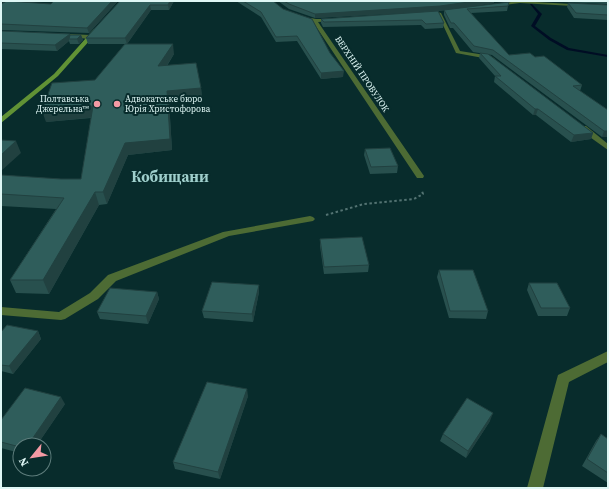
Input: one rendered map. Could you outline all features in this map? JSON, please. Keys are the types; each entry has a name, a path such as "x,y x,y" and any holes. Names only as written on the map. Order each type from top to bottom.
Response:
{"main road":[{"path":"1,121 56,75 99,27"}],"street":[{"path":"490,6 520,2 608,7"},
{"path":"431,14 446,12"},
{"path":"438,13 458,52 489,57 495,62"},
{"path":"300,16 315,21 338,19"},
{"name":"ВЕРХНІЙ ПРОВУЛОК","path":"315,21 420,176"},
{"path":"60,36 90,37"},
{"path":"577,124 608,148"},
{"path":"1,311 61,316 94,296 112,278 226,234 310,219"},
{"path":"535,488 563,379 608,356"}],"path":[{"path":"310,219 364,204 414,199 423,194 420,176"}],"building":[{"path":"7,1 51,4 54,1 112,1 87,28 1,24 1,4"},
{"path":"120,1 170,1 168,5 150,5 125,38 86,38"},
{"path":"243,1 273,1 283,9 312,19 330,53 344,71 321,73 297,36 276,37 261,12"},
{"path":"284,1 476,1 440,6 315,14"},
{"path":"509,2 508,6 467,9 509,55 530,53 535,57 544,56 582,85 573,86 608,110 608,131 604,131 493,50 474,46 454,23 451,23 444,10"},
{"path":"568,3 608,5 608,15 576,13"},
{"path":"438,11 444,23 426,24 422,20 324,22 321,19"},
{"path":"1,31 70,34 55,45 1,43"},
{"path":"70,35 81,35 77,39 69,39"},
{"path":"125,44 173,44 158,66 196,63 201,88 167,91 170,139 125,143 103,192 95,192 43,280 10,280 64,198 1,194 1,175 81,179 93,106 42,111 52,83 95,80"},
{"path":"480,53 488,54 593,133 574,135 538,109 535,109 495,76 501,76"},
{"path":"1,140 16,141 1,155"},
{"path":"390,148 398,166 371,167 365,149"},
{"path":"362,237 369,265 324,267 320,239"},
{"path":"439,270 473,270 488,311 450,311"},
{"path":"212,282 259,285 252,314 202,311"},
{"path":"529,283 557,283 570,308 541,308"},
{"path":"110,288 157,292 146,316 97,312"},
{"path":"7,325 38,331 9,366 1,365 1,332"},
{"path":"207,382 247,389 218,472 173,462"},
{"path":"25,388 61,397 34,437 12,437 12,445 1,442 1,420"},
{"path":"467,398 493,413 468,451 443,434"},
{"path":"601,434 608,439 608,473 587,459"}],"waterway":[{"path":"531,5 540,14 533,26 550,39 568,49 608,56"}],"place":[{"name":"Полтавська Джерельна™","path":"97,104"},
{"name":"Адвокатське бюро Юрія Христофорова","path":"117,104"}],"district":[{"name":"Кобищани","path":"170,176"}]}
